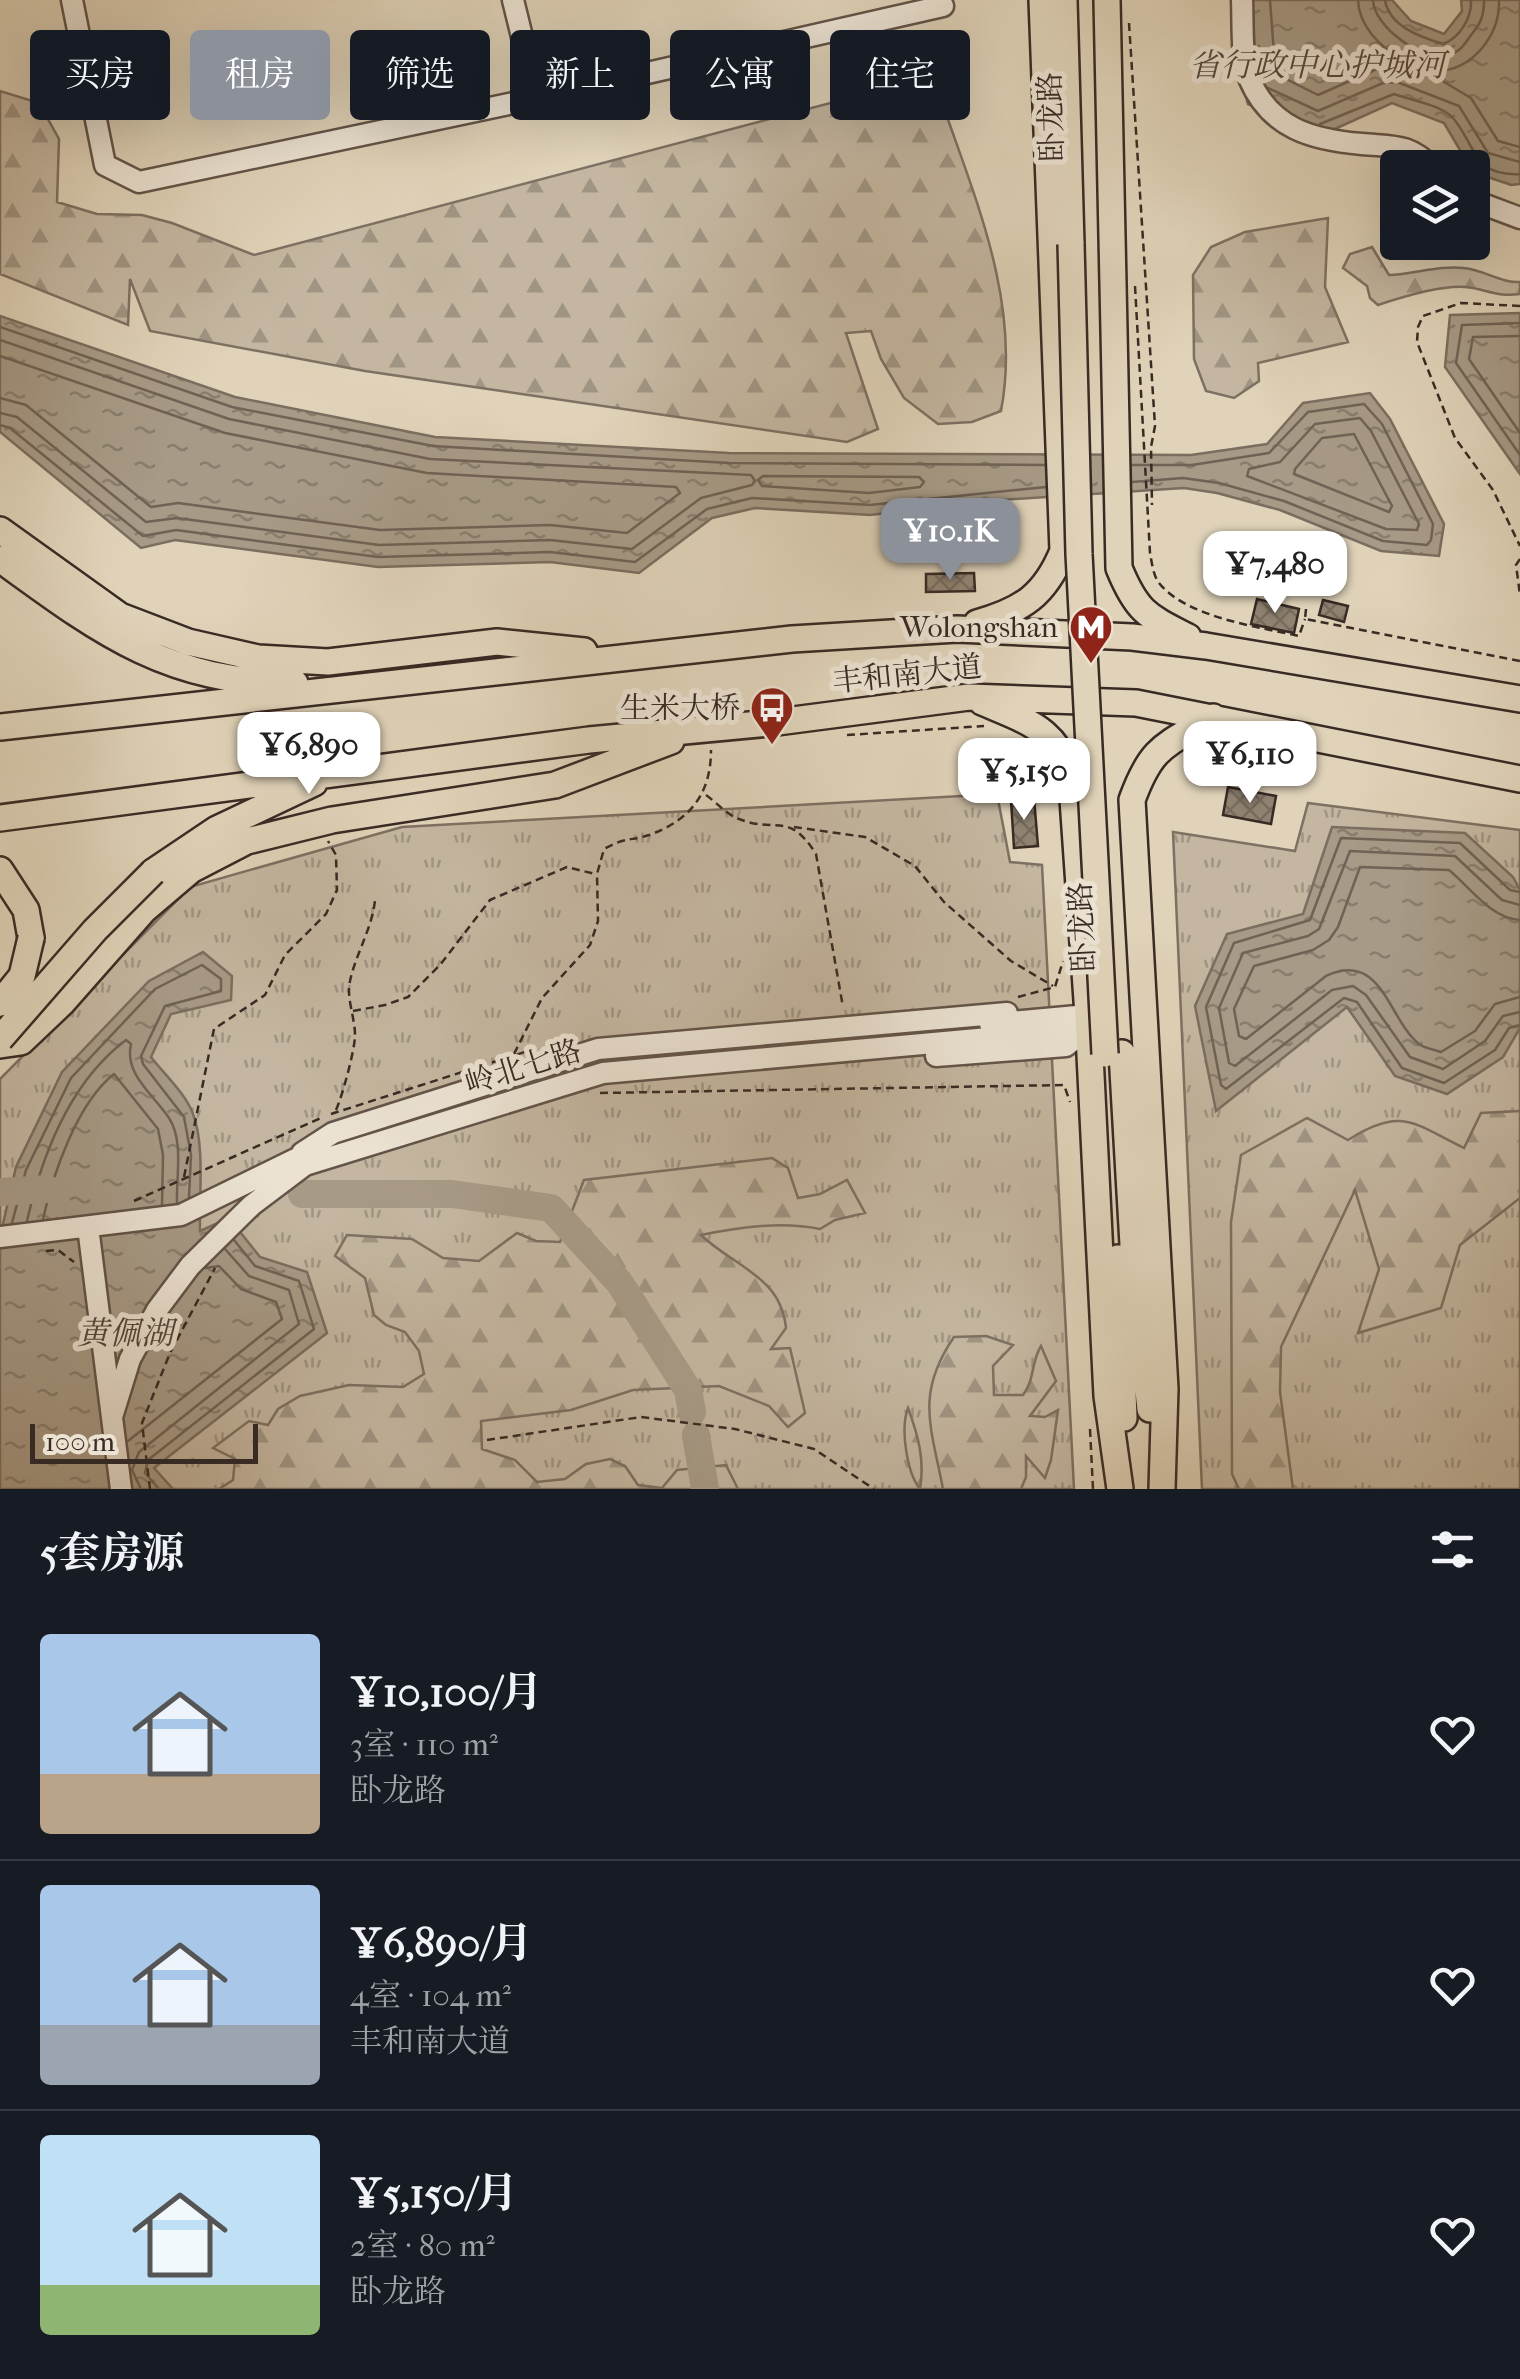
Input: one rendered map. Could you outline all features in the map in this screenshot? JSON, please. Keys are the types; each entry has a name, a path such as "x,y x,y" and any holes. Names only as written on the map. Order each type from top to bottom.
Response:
{"main road":[{"name":"卧龙路","path":"958,629 1006,615 1036,596 1052,577 1063,552 1042,0"},
{"name":"卧龙路","path":"1064,0 1079,244"},
{"name":"卧龙路","path":"1080,0 1079,554 1113,1054 1160,1489"},
{"name":"卧龙路","path":"1107,0 1119,568 1132,599 1157,621 1206,646"},
{"path":"0,530 120,616 188,642 258,658 328,662 497,642 635,657"},
{"path":"0,559 104,633 145,654 189,669 280,683 395,684"},
{"name":"丰和南大道","path":"0,727 792,640 958,629 1132,637 1206,646 1520,699"},
{"name":"卧龙路","path":"968,697 1026,721 1058,745 1068,762 1088,1022 1106,1396 1122,1489"},
{"name":"丰和南大道","path":"0,818 589,740 705,737 968,697 1136,703 1520,780"},
{"name":"卧龙路","path":"1160,1489 1164,1390 1132,800 1144,766 1156,751 1213,717"},
{"path":"0,1042 21,1042 62,1003 144,910 191,870 247,841 318,823 555,785 705,737"},
{"path":"0,1042 94,930 153,872 218,829 335,773"},
{"path":"0,870 26,910 31,938 22,976 0,1003"},
{"name":"卧龙路","path":"1113,1054 1123,1348 1122,1489"}],"street":[{"path":"72,0 105,165 139,182 510,104"},
{"path":"513,0 520,30"},
{"path":"1242,0 1247,76 1267,107 1302,134 1323,141 1403,146 1408,150"},
{"path":"650,72 943,6"},
{"path":"1490,207 1520,218"},
{"path":"0,1238 180,1215 296,1165 598,1062 1088,1022"},
{"path":"112,1417 130,1359 157,1310 205,1248 296,1165 606,1082 1066,1046 1088,1022"},
{"path":"88,1227 122,1489"}],"path":[{"path":"1129,19 1155,426 1151,447 1152,505"},
{"path":"1134,276 1150,553 1156,580 1172,595 1218,617 1299,636 1306,609"},
{"path":"1520,306 1461,303 1423,316 1417,342 1455,438 1493,490 1520,546"},
{"path":"1520,560 1516,565 1520,595"},
{"path":"1305,619 1520,661"},
{"path":"845,735 997,725"},
{"path":"514,1054 542,998 590,945 598,921 596,874 604,850 628,836 646,837 673,824 705,794 711,775 705,737"},
{"path":"705,794 738,819 865,837 916,866 944,902 998,950 1055,987"},
{"path":"184,1178 214,1029 266,994 285,955 326,914 337,890 336,855 318,823"},
{"path":"794,827 816,854 844,1013"},
{"path":"353,1011 408,997 440,965 490,900 567,867 596,874"},
{"path":"335,1112 356,1039 348,984 359,947 373,920 375,900"},
{"path":"1055,987 1066,954"},
{"path":"1013,997 1032,996 1055,987"},
{"path":"132,1202 335,1112 531,1050"},
{"path":"600,1094 1064,1085 1075,1114"},
{"path":"150,1489 142,1423 170,1353 219,1261"},
{"path":"487,1440 641,1417 736,1429 814,1450 874,1489"},
{"path":"1090,1430 1093,1489"}],"green space":[{"path":"0,91 30,100 30,120 48,120 59,139 57,202 97,214 142,215 172,223 254,255 766,120 810,120 810,108 830,103 830,120 948,120 976,199 998,283 1005,325 1001,411 972,422 938,424 904,398 881,359 871,331 846,333 878,429 847,442 365,371 150,331 130,279 128,325 0,274"},
{"path":"1328,218 1325,287 1348,342 1258,363 1259,381 1234,398 1206,391 1194,359 1193,275 1211,247 1245,232"},
{"path":"1372,247 1389,275 1464,268 1520,282 1520,294 1455,287 1378,305 1370,298 1367,286 1343,268 1350,254"},
{"path":"997,794 1010,862 1042,865 1074,1489 0,1489 0,1079 190,887 402,827"},
{"path":"1308,803 1520,830 1520,1489 1202,1489 1173,832 1295,851"},
{"path":"1520,1111 1520,1198 1460,1245 1441,1308 1358,1333 1379,1269 1355,1190 1281,1347 1280,1392 1293,1489 1239,1489 1232,1474 1231,1222 1241,1155 1307,1118 1348,1140 1381,1123 1407,1122 1464,1148 1481,1113"},
{"path":"772,1158 788,1168 798,1198 820,1194 847,1180 865,1213 835,1220 820,1229 761,1226 701,1235 754,1274 775,1296 786,1328 771,1349 790,1348 805,1413 788,1427 769,1406 719,1386 633,1390 571,1410 481,1421 482,1449 515,1460 537,1482 565,1479 586,1464 610,1459 625,1466 638,1485 662,1488 677,1470 726,1465 738,1489 219,1489 233,1480 235,1459 213,1448 249,1421 268,1425 278,1409 300,1396 349,1385 403,1387 424,1374 419,1351 405,1332 374,1315 365,1278 335,1256 347,1235 412,1239 443,1258 479,1261 517,1233 536,1241 560,1242 584,1180"},
{"path":"986,1336 1013,1345 993,1366 994,1395 1023,1395 1041,1346 1056,1381 1030,1416 1045,1417 1058,1410 1051,1460 1045,1478 1026,1456 1026,1477 1021,1489 943,1489 929,1411 934,1376 954,1337"},
{"path":"908,1408 920,1448 920,1489 906,1450"}],"water":[{"name":"省行政中心护城河","path":"1233,0 1392,0 1411,21 1444,34 1462,11 1461,0 1520,0 1520,184 1490,178 1490,150 1460,150 1444,123 1392,103 1317,137 1248,104 1236,60"},
{"path":"1520,313 1520,474 1445,367 1450,315"},
{"path":"0,316 235,397 435,437 729,453 1191,455 1267,444 1303,403 1370,393 1390,419 1444,524 1439,556 1381,551 1280,510 1184,488 1000,500 870,515 755,508 712,518 639,573 550,562 378,567 175,540 141,548 0,432"},
{"path":"1332,827 1465,833 1513,877 1520,890 1520,1028 1503,1057 1447,1094 1395,1076 1347,1007 1216,1111 1195,1006 1227,934 1303,914"},
{"name":"黄佩湖","path":"203,952 232,976 231,1000 171,1014 151,1057 185,1099 197,1126 200,1231 229,1218 260,1257 307,1272 327,1333 154,1468 173,1489 0,1489 0,1237 16,1167 62,1072 149,981"}],"building":[{"path":"974,573 975,591 926,592 926,574"},
{"path":"1257,599 1299,609 1294,633 1251,624"},
{"path":"1323,600 1348,606 1344,622 1319,615"},
{"path":"1228,787 1276,796 1271,824 1223,815"},
{"path":"1034,798 1038,846 1014,848 1011,800"}],"waterway":[{"path":"0,1192 47,1189"},
{"path":"302,1194 452,1194 551,1208 619,1282 688,1390 692,1412"},
{"path":"696,1435 705,1489"}],"place":[{"name":"Wolongshan","path":"1091,665"},
{"name":"生米大桥","path":"772,746"}]}
